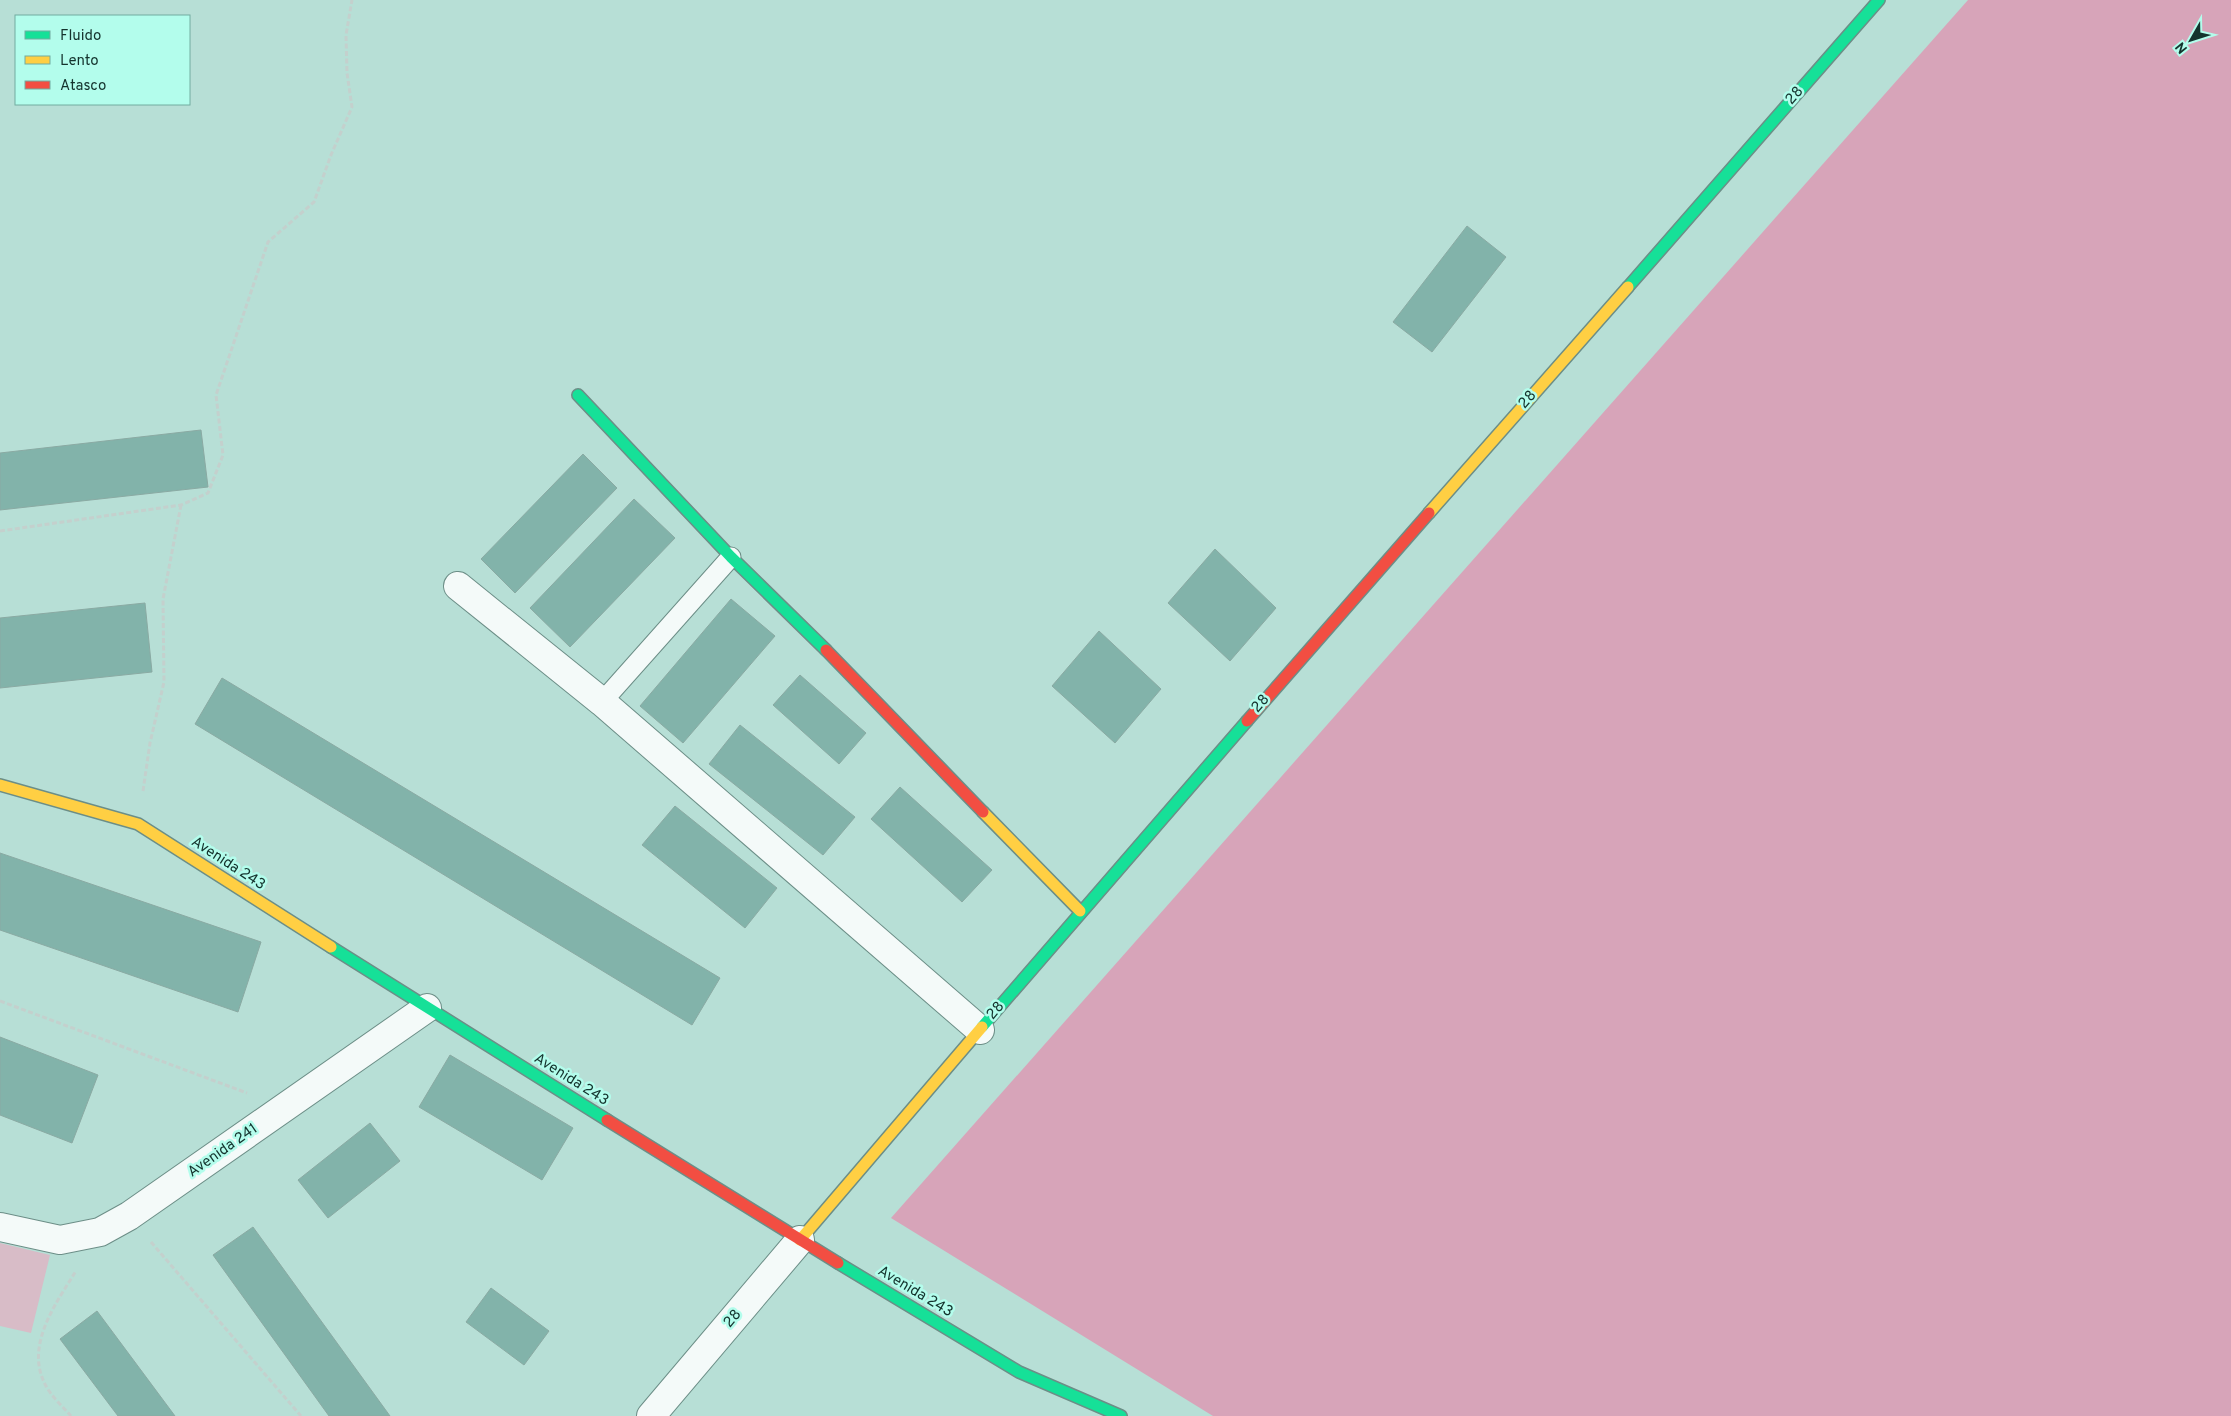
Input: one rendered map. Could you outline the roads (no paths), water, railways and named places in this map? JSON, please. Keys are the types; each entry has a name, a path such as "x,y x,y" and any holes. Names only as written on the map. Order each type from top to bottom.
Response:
{"street":[{"name":"28","path":"652,1416 1080,911 1879,0"},
{"path":"578,395 730,557 814,638 1080,911"},
{"path":"458,586 602,702 980,1030"},
{"name":"Avenida 243","path":"0,785 138,824 800,1240 1019,1372 1121,1416"},
{"name":"Avenida 241","path":"0,1227 60,1240 100,1232 129,1216 428,1008"}],"lane":[{"path":"602,702 730,557"}]}
